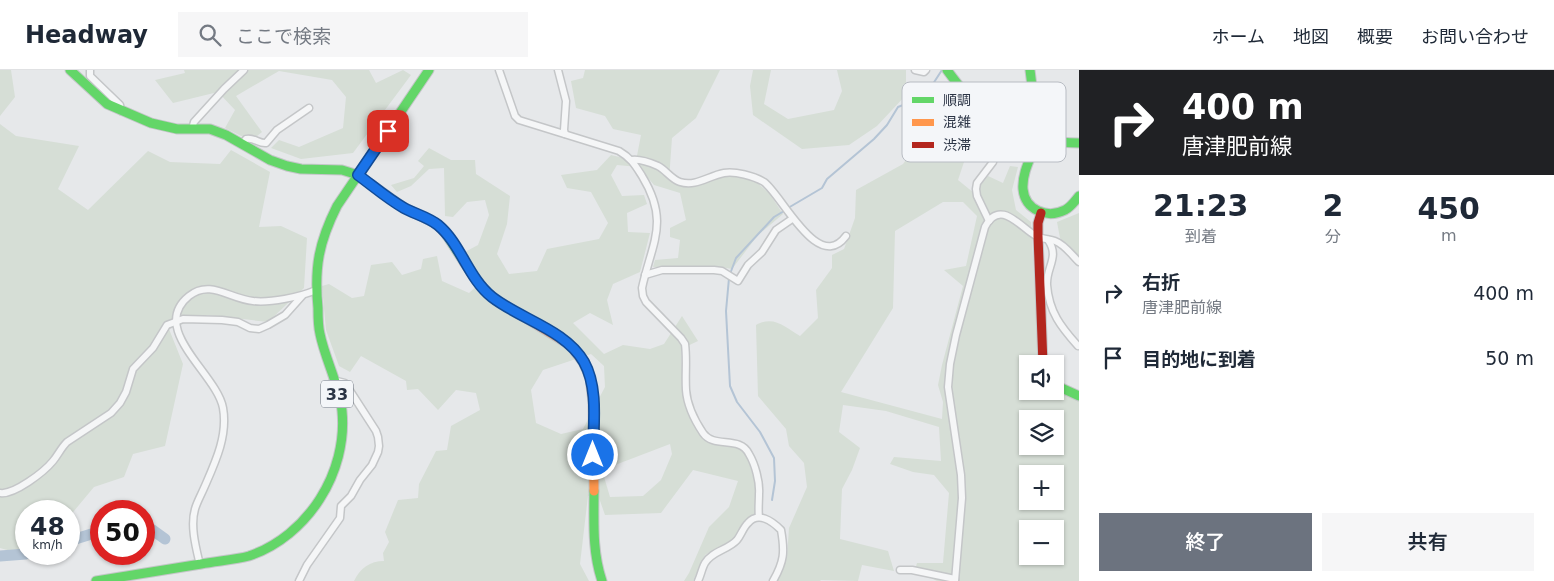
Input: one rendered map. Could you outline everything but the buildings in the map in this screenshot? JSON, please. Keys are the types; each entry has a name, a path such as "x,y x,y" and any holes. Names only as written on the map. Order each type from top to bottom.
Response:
{"main road":[{"path":"70,70 107,104 121,111 165,127 210,129 226,135 270,160 287,166 301,169 342,170 358,175 402,207 437,224 446,234 481,287 493,298 570,345 584,362 590,377 593,402 594,544 596,562 602,581"},
{"name":"33","path":"96,581 137,578 248,556 274,545 300,524 322,497 337,466 343,437 342,409 320,334 316,290 317,260 326,228 337,206 429,70"},
{"path":"948,71 957,82"},
{"path":"1066,142 1079,143"},
{"path":"1029,162 1024,176 1023,190 1025,199 1033,209 1041,213 1053,214 1065,210 1079,196"},
{"path":"1041,213 1038,223 1038,236 1043,355"},
{"path":"1064,390 1079,396"}],"street":[{"path":"90,70 90,76 120,105 121,111"},
{"path":"192,128 194,122 224,88 244,70"},
{"path":"499,70 515,116 519,120 619,151 632,160 658,166 679,182 696,183 722,173 730,172 756,178 770,187 802,230 817,243 828,246 836,245 846,236"},
{"path":"558,70 566,101 564,130 566,134"},
{"path":"912,70 924,72 926,70"},
{"path":"242,144 246,139 250,138 266,144 277,130 308,108"},
{"path":"632,160 654,198 658,217 642,288 643,296 646,302 681,338 684,344 688,401 704,434 711,440 739,444 746,448 750,455 759,487 760,517"},
{"path":"989,221 977,196 976,189 977,183 993,162"},
{"path":"645,275 662,270 714,270 722,271 738,281 748,265 762,252 776,230 791,216"},
{"path":"900,570 912,570 955,580 962,498 961,475 948,387 948,374 985,228 989,221 996,216 1009,216 1038,236 1060,244 1079,262"},
{"path":"1048,240 1054,254 1047,286 1054,314 1060,326 1078,346"},
{"path":"200,565 193,520 195,509 213,468 223,437 225,420 222,405 213,384 182,343 175,320 177,312 187,297 208,288 242,300 255,302 302,296 316,290"},
{"path":"0,493 12,492 44,470 67,442 111,413 120,403 126,392 133,369 153,348 167,325 175,320 183,319 222,320 238,322 250,328 259,329 285,315 302,296"},
{"path":"299,581 307,565 340,518 341,506 350,496 378,452 378,438 357,399 345,383 334,380"},
{"path":"698,581 705,563 713,554 728,547 737,540 748,523 754,518 760,517 768,519 781,530 783,560 782,566 773,581"}],"shaded area":[{"path":"0,70 11,70 15,97 0,116"},
{"path":"184,70 369,70 376,83 403,70 411,75 353,153 301,159 271,148 279,140 299,147 343,128 346,97 332,80 279,71 236,96 262,132 251,141 225,128 235,110 218,92 173,103 155,80 185,73"},
{"path":"585,70 720,70 696,118 672,138 669,180 688,187 726,176 753,179 769,193 783,214 758,235 732,269 714,266 653,267 655,260 678,258 680,240 670,237 670,228 686,220 680,193 654,185 639,167 617,165 611,175 622,196 644,195 647,204 627,213 628,232 650,233 640,272 613,284 607,300 613,325 590,313 573,323 604,354 623,345 650,349 664,344 682,316 698,341 681,349 683,399 702,438 716,445 734,445 746,453 757,489 756,513 745,520 735,538 705,555 693,581 684,581 709,527 729,507 738,481 693,470 661,513 605,515 598,495 588,496 580,564 589,581 354,581 359,572 366,566 374,562 384,561 383,553 389,542 385,532 398,500 418,498 419,484 436,451 447,450 451,426 480,410 476,393 456,390 438,410 418,389 407,390 406,381 361,356 350,372 339,366 326,330 322,286 329,284 352,298 364,296 371,265 392,262 402,275 421,269 423,259 437,256 442,281 469,293 479,284 463,253 478,245 489,215 485,200 467,202 453,217 445,216 444,168 429,169 411,186 397,192 391,185 414,178 424,166 418,161 429,148 451,160 475,160 476,174 510,196 507,224 497,254 509,274 537,271 547,249 599,239 608,223 591,192 567,188 561,175 597,170 611,155 636,161 641,135 613,129 605,116 576,108 571,81 583,78","holes":["591,354 604,366 605,387 583,429 561,434 536,423 531,390 543,370","670,444 672,454 661,480 643,496 610,497 602,470"]},
{"path":"753,70 771,70 764,104 788,119 834,110 842,91 837,70 906,70 906,82 902,82 902,99 877,126 849,145 802,149 753,115 750,86"},
{"path":"0,124 16,136 79,146 58,189 88,210 148,151 170,162 220,164 231,150 270,172 259,227 281,226 307,238 304,288 268,322 207,315 169,329 183,364 165,446 133,454 124,477 94,487 80,504 80,500 15,500 15,552 0,548"},
{"path":"904,162 964,162 958,180 974,193 988,176 1003,183 1010,166 1018,167 1012,190 1016,210 1031,222 1038,355 1019,355 1019,400 1064,400 1064,392 1079,399 1079,581 937,581 915,570 917,563 943,563 949,493 934,475 913,472 890,464 894,457 941,461 939,427 886,411 843,405 839,432 860,448 852,470 842,489 840,539 888,551 894,571 862,565 858,581 773,581 787,557 789,528 807,487 804,463 789,446 786,429 758,396 756,325 768,321 779,323 800,336 818,318 816,290 832,268 832,255 844,249 855,218 856,190","holes":["943,202 963,202 977,216 966,266 944,270 963,286 938,385 943,402 942,419 841,392 893,308 895,231"]},
{"path":"1079,213 1079,258 1060,238 1057,222"}],"waterway":[{"path":"934,82 942,70"},
{"path":"788,208 822,188 827,179 874,139 887,125 898,107 902,105"},
{"path":"730,274 736,258 774,217 784,211"},
{"path":"729,278 726,311 730,386 737,402 760,432 774,458 775,481 772,500"},
{"path":"155,532 165,539"},
{"path":"80,538 90,534"},
{"path":"0,556 15,555"}],"traffic: fast":[{"path":"70,70 107,104 151,123 177,129 210,129 226,135 270,160 287,166 301,169 342,170 358,175 403,207 437,224 446,234 464,262"},
{"path":"96,581 249,556 270,547 289,533 306,517 320,499 331,478 338,457 342,434 341,402 322,344 318,325 317,280 322,243 337,206 429,70"},
{"path":"947,70 956,82"},
{"path":"1030,70 1032,82"},
{"path":"1066,142 1079,143"},
{"path":"1029,162 1023,179 1023,189 1032,207 1044,213 1058,213 1073,204 1079,196"},
{"path":"1064,389 1079,396"},
{"path":"594,491 595,548 602,581"}],"traffic: slow":[{"path":"464,262 481,287 493,298 570,345 583,362 590,377 593,402 594,491"}],"traffic: jam":[{"path":"1041,213 1038,223 1038,236 1043,355"}],"route":[{"path":"388,131 358,175 402,207 437,224 446,234 481,287 493,298 570,345 584,362 590,377 593,402 593,455"}]}
